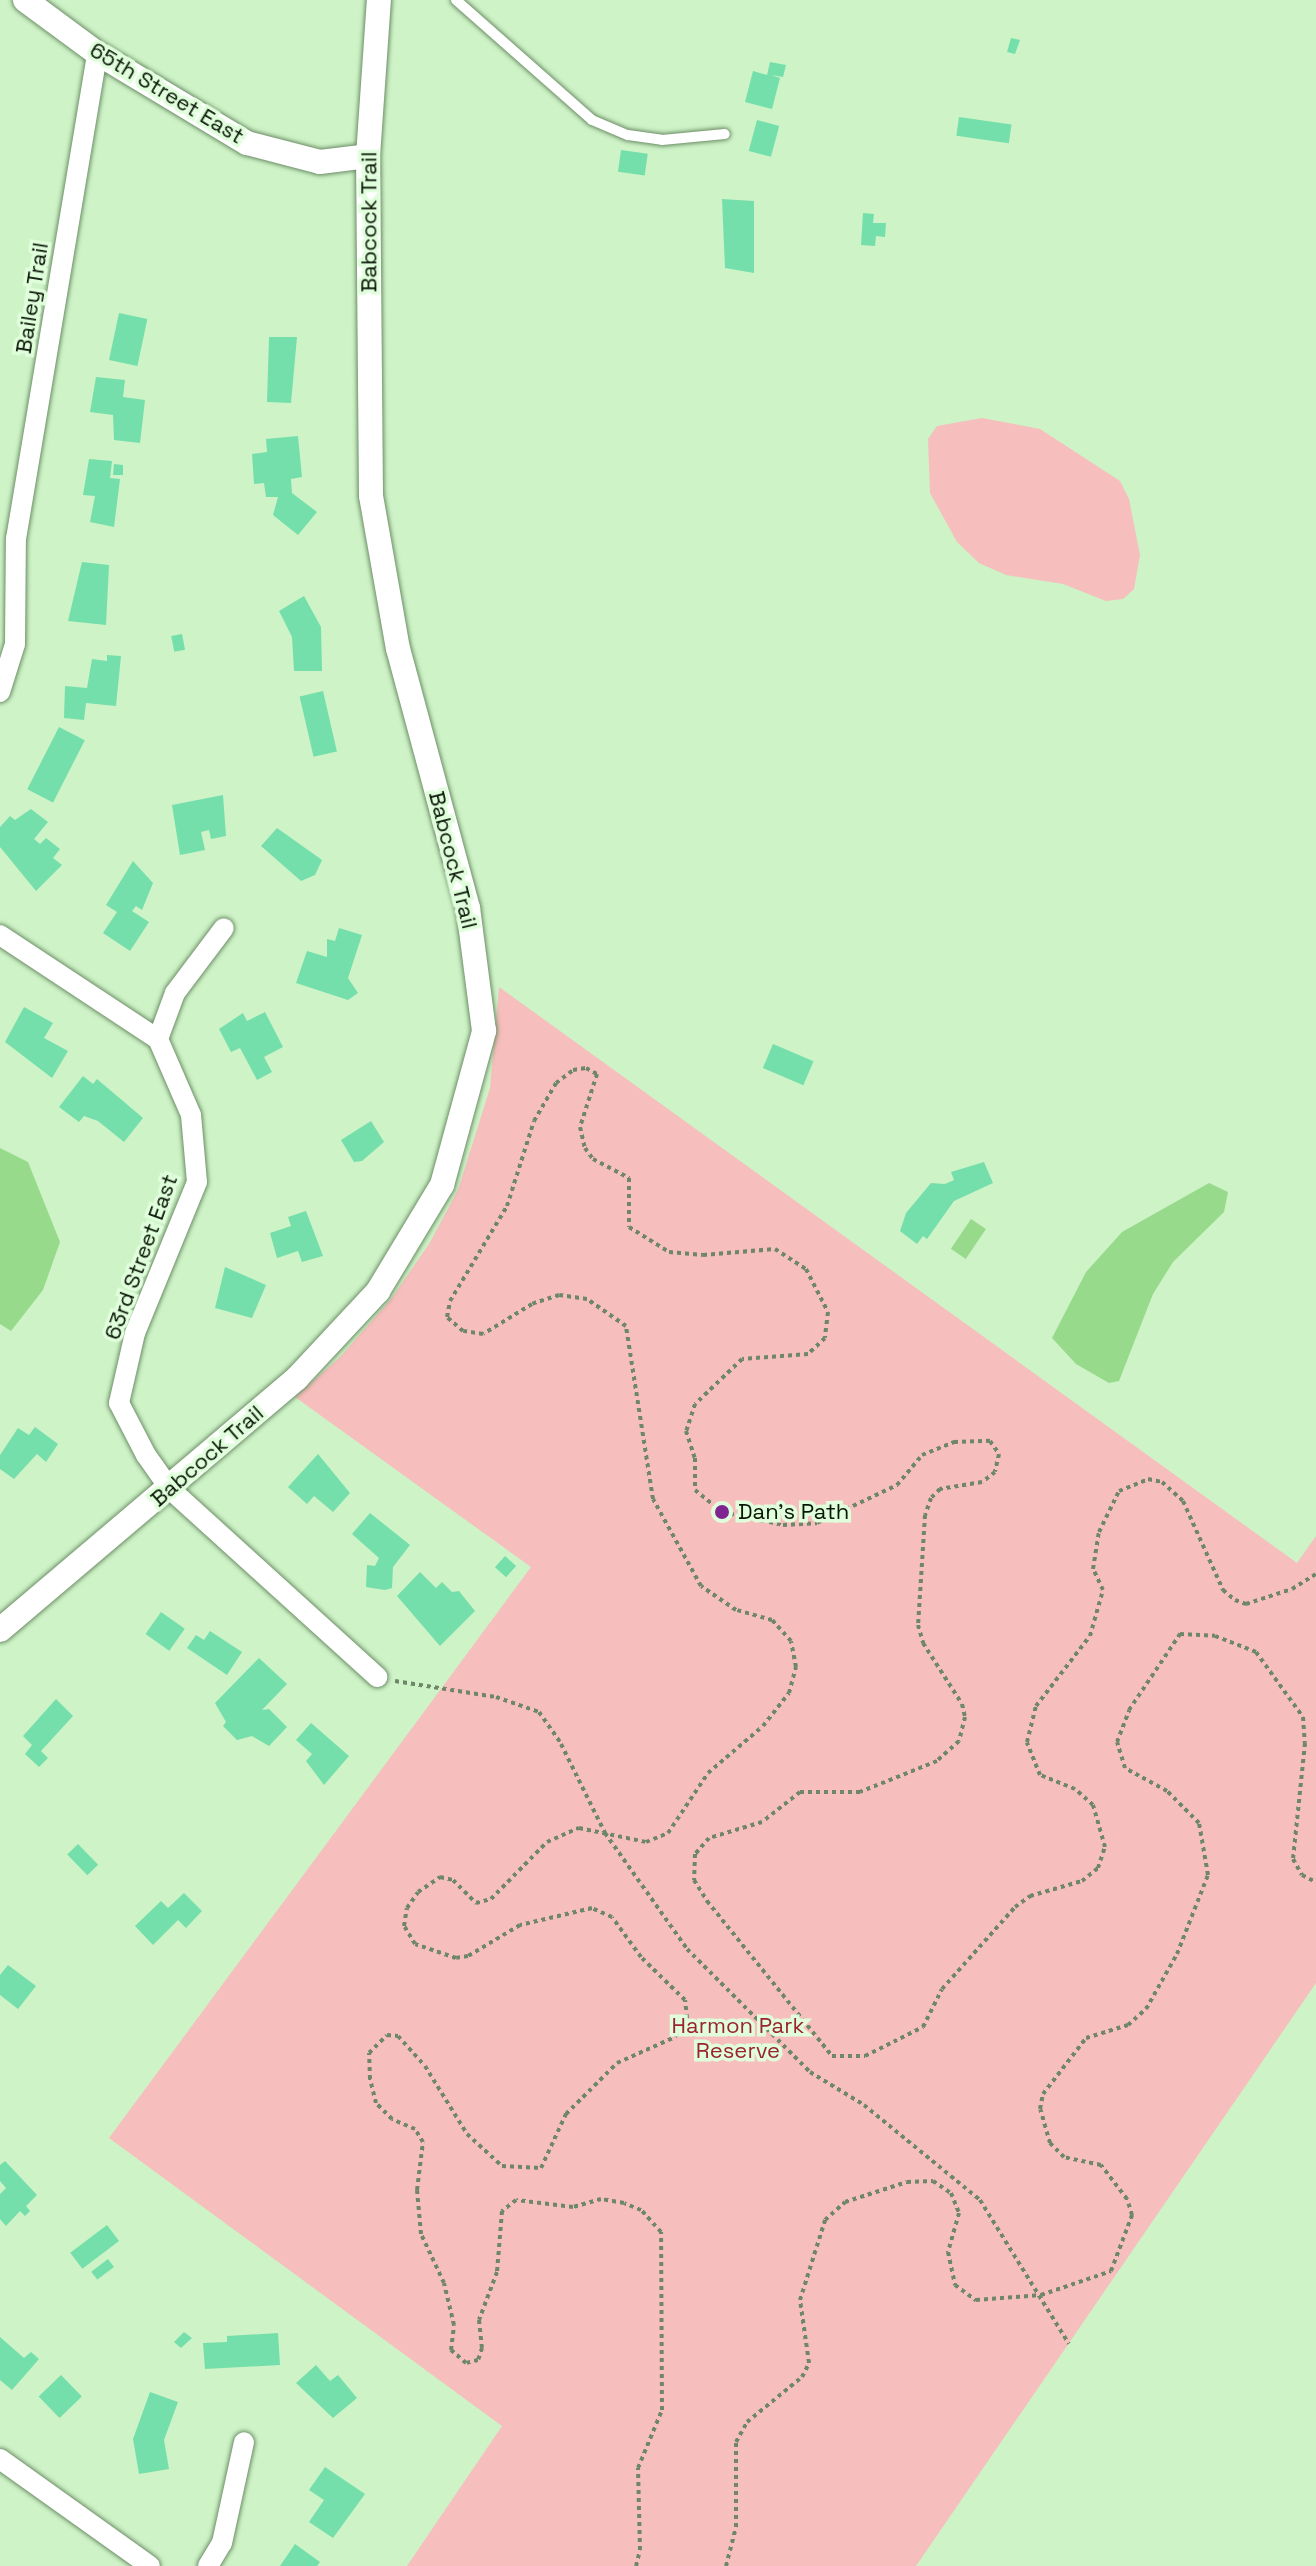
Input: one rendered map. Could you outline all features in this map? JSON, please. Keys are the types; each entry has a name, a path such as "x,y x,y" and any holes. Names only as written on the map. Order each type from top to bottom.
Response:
{"street":[{"name":"65th Street East","path":"25,0 97,53 247,143 320,162 368,156"},
{"name":"Babcock Trail","path":"0,1630 170,1489 297,1378 378,1291 442,1185 484,1031 468,908 398,649 371,496 368,156 379,0"},
{"name":"Bailey Trail","path":"0,692 15,644 8,533 97,53"},
{"path":"0,935 158,1039 175,993 224,928"},
{"name":"63rd Street East","path":"158,1039 191,1115 197,1182 135,1333 119,1403 146,1455 170,1489 377,1677"},
{"path":"208,2566 222,2543 244,2442"},
{"path":"0,2459 150,2566"}],"lane":[{"path":"456,0 592,120 628,135 662,140 725,134"}],"path":[{"path":"636,2566 640,2550 638,2468 662,2410 661,2232 641,2210 624,2203 601,2199 573,2207 516,2200 502,2211 497,2272 479,2320 482,2348 478,2360 466,2363 451,2350 454,2325 444,2283 421,2234 417,2190 423,2142 415,2129 392,2119 376,2103 369,2053 387,2035 398,2036 425,2066 479,2145 502,2166 541,2168 566,2114 617,2063 675,2037 687,2018 685,2000 641,1957 612,1917 592,1908 520,1925 468,1956 456,1958 415,1944 404,1926 407,1908 418,1892 440,1877 453,1880 476,1903 491,1899 547,1842 579,1828 646,1842 668,1833 708,1773 763,1726 789,1693 796,1653 772,1620 736,1610 701,1586 653,1499 626,1326 587,1299 559,1295 483,1334 463,1331 447,1317 450,1301 507,1206 534,1121 556,1083 573,1070 586,1068 597,1074 580,1127 585,1148 593,1159 629,1178 629,1227 669,1252 703,1255 775,1249 806,1269 828,1312 825,1338 808,1354 742,1359 695,1404 686,1431 695,1458 695,1490 722,1512 783,1525 817,1523 897,1485 922,1455 954,1442 990,1441 999,1454 995,1472 982,1482 940,1489 931,1498 925,1515 918,1625 923,1643 962,1704 965,1717 959,1741 937,1761 860,1792 800,1792 762,1822 709,1838 695,1854 694,1880 707,1901 832,2056 865,2056 923,2027 942,1989 1015,1907 1030,1896 1082,1881 1098,1868 1105,1847 1093,1805 1075,1789 1040,1775 1027,1742 1036,1706 1090,1636 1103,1590 1093,1569 1099,1532 1119,1491 1148,1479 1162,1482 1183,1501 1223,1590 1235,1600 1246,1604 1292,1589 1316,1574"},
{"path":"726,2566 736,2527 736,2442 747,2422 802,2377 809,2363 800,2300 825,2220 845,2202 907,2182 933,2181 951,2193 959,2213 948,2252 955,2285 976,2300 1041,2295 1111,2271 1132,2215 1127,2199 1101,2165 1064,2157 1050,2143 1040,2109 1043,2094 1086,2038 1128,2025 1146,2009 1177,1954 1208,1875 1199,1823 1167,1791 1125,1768 1117,1742 1129,1710 1180,1634 1215,1636 1256,1652 1303,1717 1305,1743 1293,1859 1302,1875 1316,1882"},
{"path":"377,1677 496,1697 539,1712 561,1744 605,1833 669,1926 741,2006 810,2072 864,2105 980,2200 1069,2344"}],"green space":[{"path":"982,418 1040,429 1120,481 1129,499 1140,555 1134,589 1123,599 1106,601 1063,584 1006,575 979,563 957,542 930,493 928,439 937,426"},
{"name":"Harmon Park Reserve","path":"499,987 1297,1563 1316,1536 1316,1983 916,2566 407,2566 502,2426 109,2138 531,1567 295,1397 340,1357 391,1299 429,1244 458,1190 490,1088"}],"shaded area":[{"path":"0,1148 28,1162 60,1242 43,1290 11,1331 0,1324"},
{"path":"1209,1183 1228,1192 1224,1212 1173,1262 1153,1294 1119,1381 1109,1383 1076,1364 1052,1338 1086,1272 1122,1232"},
{"path":"971,1219 986,1229 966,1259 951,1249"}],"building":[{"path":"1011,38 1020,40 1015,54 1007,52"},
{"path":"770,62 786,65 783,77 771,75 780,78 772,109 745,102 753,71 767,75"},
{"path":"959,117 1011,124 1009,143 956,136"},
{"path":"757,120 779,126 771,157 749,151"},
{"path":"621,150 648,154 645,176 618,172"},
{"path":"722,199 754,201 754,273 725,268"},
{"path":"863,213 874,214 873,223 886,223 885,237 876,236 875,246 861,245"},
{"path":"119,313 147,319 137,366 109,360"},
{"path":"269,337 297,337 291,403 267,402"},
{"path":"96,377 125,380 123,397 145,400 140,443 114,440 113,415 90,412"},
{"path":"298,436 302,477 291,479 292,493 317,512 298,535 273,515 278,497 266,497 264,483 254,484 252,454 267,452 266,439"},
{"path":"89,459 112,461 110,478 120,479 114,527 90,522 95,496 83,495"},
{"path":"114,464 123,465 123,475 113,475"},
{"path":"82,562 109,565 106,625 68,621"},
{"path":"304,596 321,627 322,671 294,671 292,637 279,611"},
{"path":"182,634 185,650 174,652 171,636"},
{"path":"107,655 121,656 116,706 86,703 84,720 64,718 65,686 87,688 92,659 107,661"},
{"path":"323,691 337,751 314,757 300,696"},
{"path":"59,727 85,740 53,803 27,789"},
{"path":"223,795 226,836 211,839 209,830 201,832 205,850 180,855 172,805"},
{"path":"31,809 48,822 34,839 40,844 46,838 60,849 53,858 62,865 36,891 0,847 0,827 10,816 15,820"},
{"path":"277,828 322,860 315,875 301,881 261,846"},
{"path":"133,861 153,883 142,910 136,906 132,911 149,922 130,951 103,933 117,912 106,905"},
{"path":"339,928 362,935 348,978 358,993 348,1000 296,983 307,951 327,957 327,939 335,941"},
{"path":"24,1007 53,1023 44,1038 68,1051 52,1078 5,1042"},
{"path":"265,1012 283,1047 264,1057 272,1072 257,1080 240,1048 231,1052 219,1029 243,1013 247,1021"},
{"path":"773,1044 814,1061 803,1085 763,1068"},
{"path":"83,1076 93,1084 97,1079 143,1118 124,1142 98,1121 84,1116 79,1122 59,1107"},
{"path":"371,1121 384,1142 362,1161 354,1162 341,1140"},
{"path":"984,1162 993,1183 954,1201 927,1239 923,1236 917,1244 900,1231 906,1213 931,1183 945,1184 954,1180 951,1172"},
{"path":"306,1211 323,1256 302,1262 298,1251 277,1258 270,1233 291,1226 288,1217"},
{"path":"225,1267 266,1285 252,1318 215,1308"},
{"path":"35,1427 58,1444 46,1462 37,1454 14,1479 0,1469 0,1455 18,1428 29,1435"},
{"path":"318,1454 350,1493 333,1512 314,1496 307,1504 288,1487"},
{"path":"370,1513 410,1545 393,1567 392,1588 385,1590 366,1587 367,1565 375,1566 379,1558 352,1534"},
{"path":"505,1556 516,1566 506,1577 495,1567"},
{"path":"420,1572 436,1588 442,1582 452,1592 459,1591 475,1611 440,1646 397,1596"},
{"path":"161,1612 185,1629 169,1651 146,1634"},
{"path":"210,1631 242,1652 227,1675 187,1648 196,1635 204,1640"},
{"path":"259,1658 287,1684 262,1710 269,1709 287,1727 269,1746 252,1736 237,1740 223,1726 226,1722 215,1703"},
{"path":"56,1699 73,1716 41,1751 48,1758 39,1767 25,1754 32,1745 23,1736"},
{"path":"311,1723 349,1756 324,1785 306,1761 312,1754 296,1740"},
{"path":"78,1844 98,1865 87,1875 67,1854"},
{"path":"184,1893 202,1911 186,1928 178,1920 153,1945 135,1926 161,1901 168,1908"},
{"path":"8,1965 36,1986 18,2009 0,1995 0,1975"},
{"path":"5,2161 37,2195 26,2206 30,2211 25,2216 20,2211 6,2226 0,2219 0,2194 6,2188 0,2181 0,2165"},
{"path":"107,2225 119,2241 82,2269 70,2253"},
{"path":"108,2259 114,2267 97,2280 91,2272"},
{"path":"184,2332 192,2338 181,2348 174,2342"},
{"path":"278,2333 280,2365 205,2369 203,2343 227,2342 227,2336"},
{"path":"0,2337 24,2358 31,2352 39,2359 12,2390 0,2380"},
{"path":"316,2365 330,2381 338,2375 357,2398 333,2418 296,2383"},
{"path":"61,2375 82,2397 60,2418 39,2397"},
{"path":"150,2392 178,2402 164,2440 169,2469 139,2474 133,2439"},
{"path":"325,2467 365,2494 333,2538 309,2522 324,2500 309,2490"},
{"path":"295,2544 320,2562 317,2566 280,2566"}],"place":[{"name":"Dan's Path","path":"722,1512"}]}
